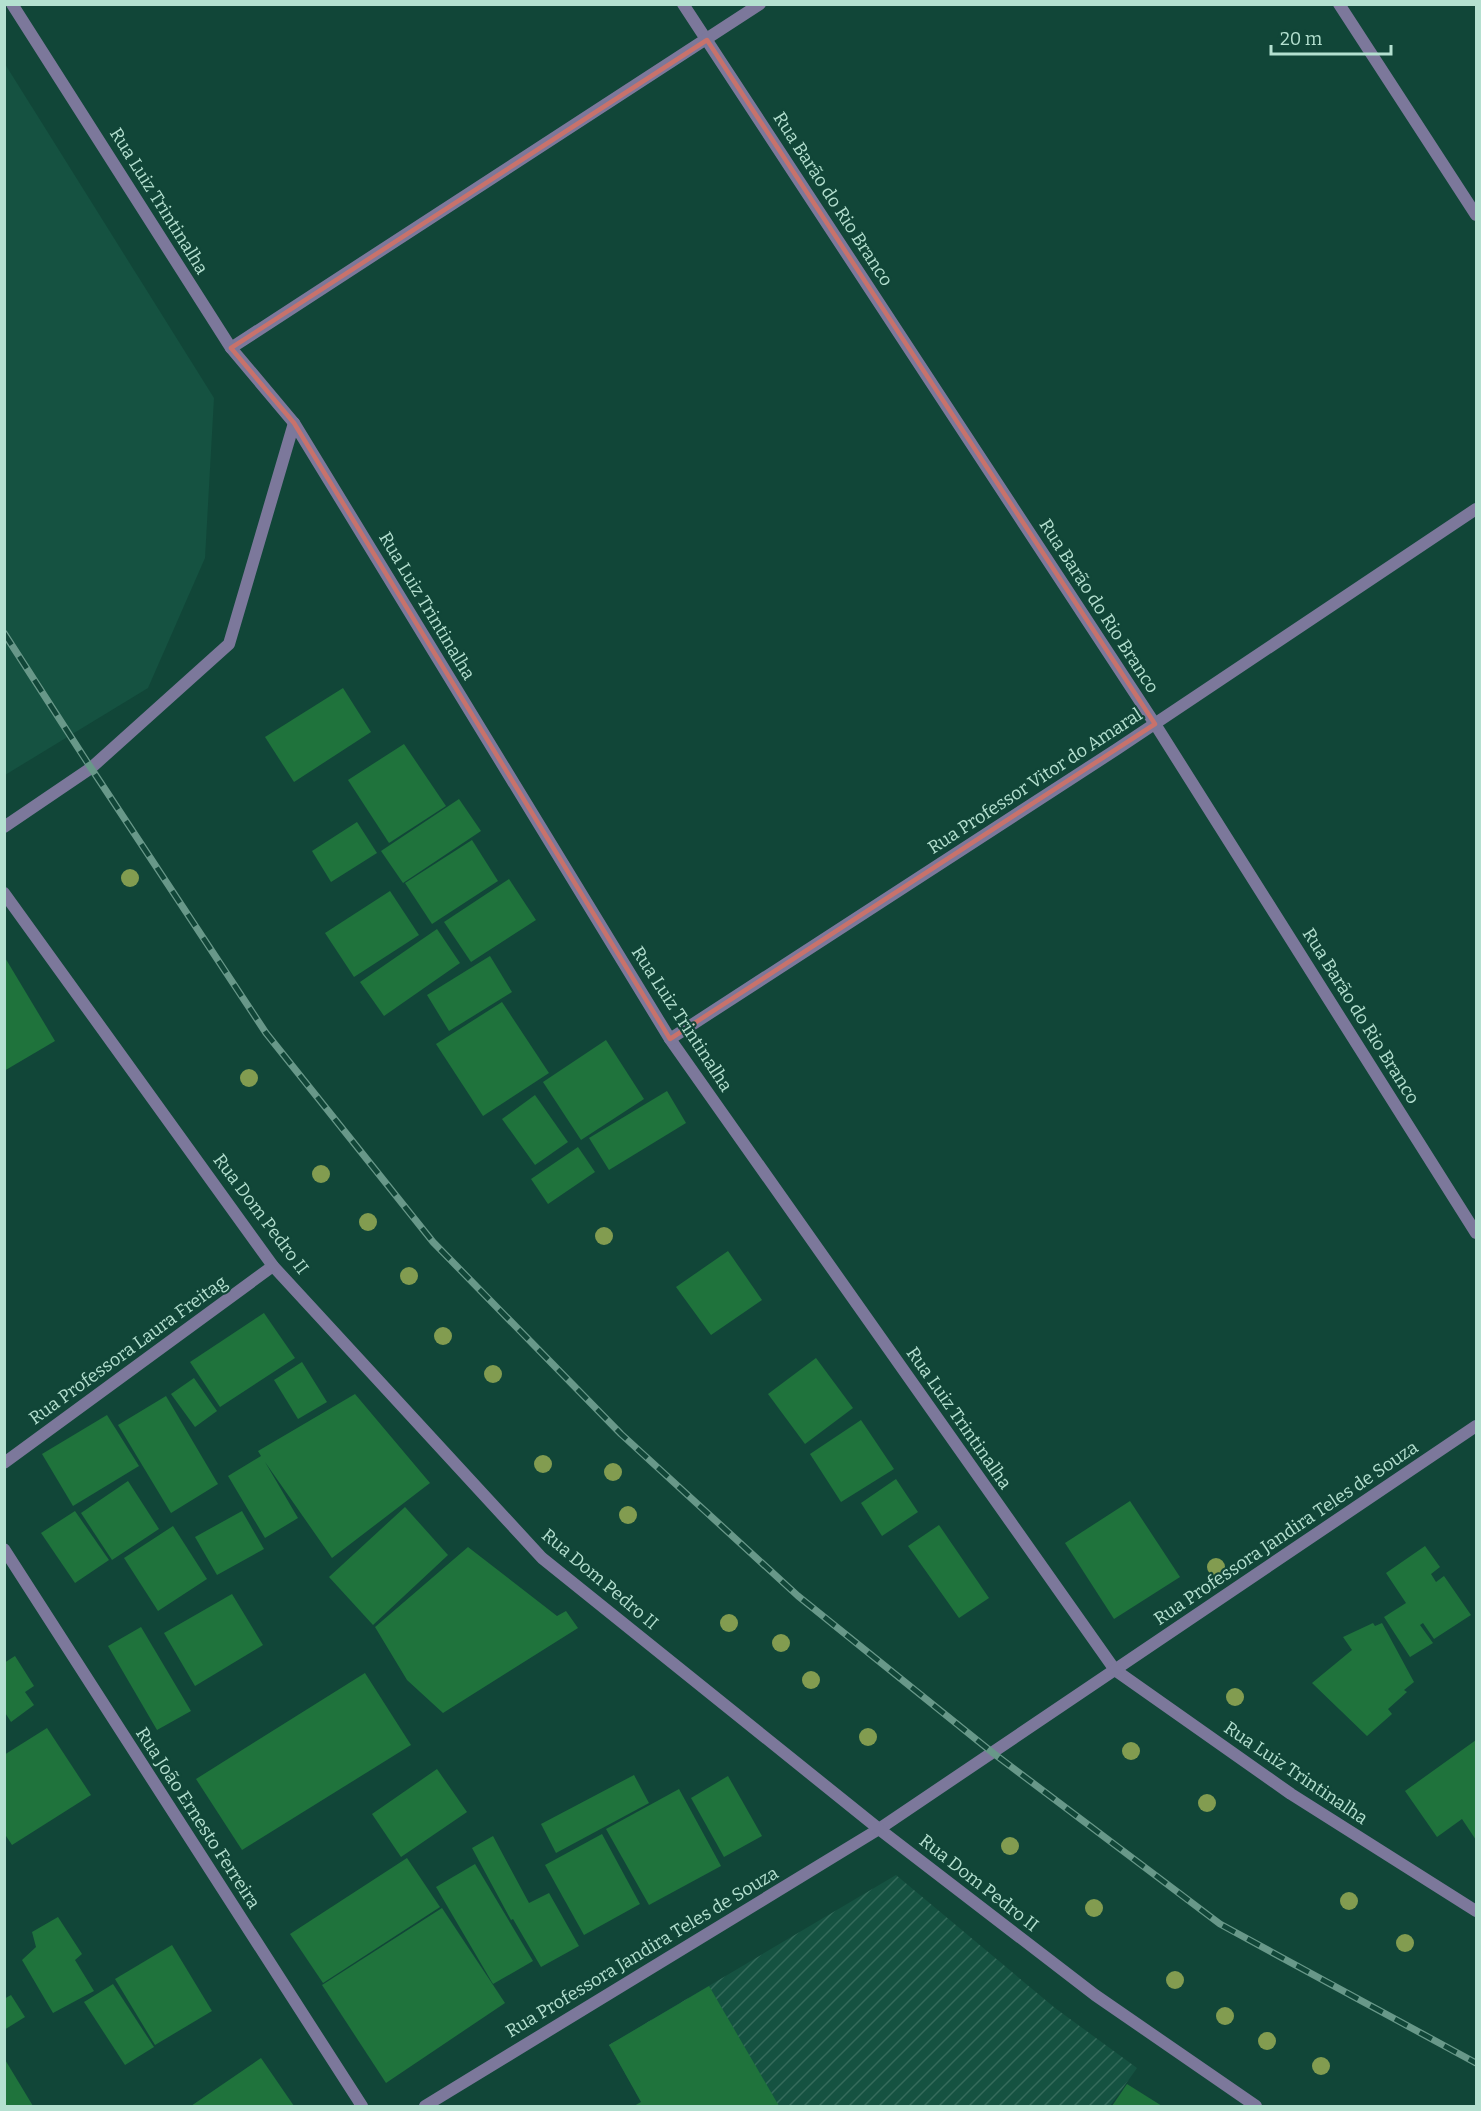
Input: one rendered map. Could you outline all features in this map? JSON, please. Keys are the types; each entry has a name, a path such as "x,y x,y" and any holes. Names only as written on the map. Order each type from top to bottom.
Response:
{"street":[{"name":"Rua Luiz Trintinalha","path":"12,4 231,348 294,423 670,1039 1115,1670 1291,1794 1476,1911"},
{"name":"Rua Barão do Rio Branco","path":"683,4 1155,724 1476,1233"},
{"path":"231,348 760,4"},
{"path":"1339,4 1476,214"},
{"path":"4,827 91,768 229,644 294,423"},
{"name":"Rua Professor Vitor do Amaral","path":"670,1039 1155,724 1476,509"},
{"name":"Rua Dom Pedro II","path":"4,893 273,1266 542,1558 879,1829 1095,1995 1256,2106"},
{"name":"Rua Professora Laura Freitag","path":"4,1463 273,1266"},
{"name":"Rua Professora Jandira Teles de Souza","path":"425,2106 879,1829 1476,1426"},
{"name":"Rua João Ernesto Ferreira","path":"4,1549 362,2106"}],"highlighted area":[{"path":"707,40 1155,724 670,1039 294,423 231,348"}],"shaded area":[{"path":"5,64 214,398 205,558 148,688 5,775"},
{"path":"896,1875 1055,2008 1137,2068 1110,2106 644,2106 609,2045"}],"building":[{"path":"343,688 371,732 294,782 265,737"},
{"path":"404,744 446,806 389,843 348,780"},
{"path":"459,799 481,831 403,883 381,851"},
{"path":"357,822 377,853 331,882 312,851"},
{"path":"472,840 498,881 432,924 405,883"},
{"path":"509,879 536,920 471,962 444,922"},
{"path":"390,891 419,935 354,977 325,933"},
{"path":"437,929 460,963 384,1016 360,982"},
{"path":"4,956 55,1041 4,1071"},
{"path":"490,956 512,992 449,1031 427,995"},
{"path":"502,1002 549,1073 483,1116 436,1044"},
{"path":"606,1040 644,1099 581,1140 543,1082"},
{"path":"667,1091 686,1123 609,1170 589,1138"},
{"path":"535,1095 568,1142 535,1165 502,1119"},
{"path":"578,1147 595,1172 548,1204 531,1179"},
{"path":"728,1251 762,1300 711,1335 676,1287"},
{"path":"264,1313 295,1358 220,1407 190,1362"},
{"path":"816,1358 853,1408 805,1444 768,1394"},
{"path":"302,1362 327,1402 298,1419 274,1380"},
{"path":"194,1378 217,1411 195,1427 171,1394"},
{"path":"355,1394 430,1483 332,1558 265,1462 298,1518 265,1538 228,1476 261,1456 258,1451"},
{"path":"166,1396 218,1484 171,1513 118,1425"},
{"path":"107,1415 139,1466 73,1506 42,1454"},
{"path":"861,1420 894,1469 841,1502 810,1454"},
{"path":"896,1479 918,1512 882,1536 861,1503"},
{"path":"128,1481 159,1529 112,1560 81,1513"},
{"path":"1130,1501 1180,1577 1114,1619 1065,1543"},
{"path":"405,1507 448,1555 373,1625 329,1577"},
{"path":"75,1511 109,1560 75,1583 41,1533"},
{"path":"242,1511 264,1549 217,1575 195,1537"},
{"path":"939,1525 989,1598 959,1618 908,1546"},
{"path":"173,1526 207,1579 158,1611 124,1558"},
{"path":"1425,1546 1440,1567 1431,1574 1436,1582 1444,1576 1471,1615 1434,1639 1423,1623 1420,1625 1433,1643 1410,1657 1384,1617 1406,1603 1386,1573"},
{"path":"468,1547 557,1616 566,1611 578,1628 443,1713 407,1680 375,1627"},
{"path":"232,1594 263,1645 195,1686 164,1633"},
{"path":"1373,1623 1375,1626 1382,1623 1414,1682 1404,1690 1407,1692 1388,1709 1392,1714 1367,1736 1312,1683 1352,1650 1343,1637"},
{"path":"141,1627 191,1711 157,1730 108,1646"},
{"path":"15,1656 34,1686 25,1692 34,1705 11,1722 4,1711 4,1663"},
{"path":"365,1673 411,1745 242,1850 196,1779"},
{"path":"47,1728 91,1795 12,1845 4,1833 4,1755"},
{"path":"1476,1740 1476,1840 1462,1819 1437,1837 1405,1791"},
{"path":"437,1769 467,1812 401,1857 372,1814"},
{"path":"634,1775 649,1803 556,1853 541,1824"},
{"path":"728,1776 762,1836 724,1857 691,1798"},
{"path":"679,1789 721,1866 649,1905 606,1829"},
{"path":"602,1834 640,1904 584,1935 545,1865"},
{"path":"493,1836 529,1903 549,1893 579,1946 541,1967 513,1919 511,1920 472,1848"},
{"path":"407,1858 440,1907 323,1983 290,1934"},
{"path":"475,1864 533,1961 493,1984 436,1887"},
{"path":"442,1908 505,2003 386,2083 322,1985"},
{"path":"58,1917 82,1954 75,1960 94,1991 53,2013 22,1960 36,1947 32,1932"},
{"path":"172,1945 212,2011 155,2045 115,1979"},
{"path":"113,1984 154,2047 125,2065 84,2002"},
{"path":"709,1986 779,2106 634,2106 641,2102 609,2045"},
{"path":"11,1995 25,2017 4,2030 4,1999"},
{"path":"4,2058 33,2106 4,2106"},
{"path":"261,2058 294,2106 191,2106"},
{"path":"1127,2084 1162,2106 1112,2106"}],"railway":[{"path":"4,633 266,1033 433,1242 621,1434 798,1596 993,1753 1220,1924 1476,2063"}]}
